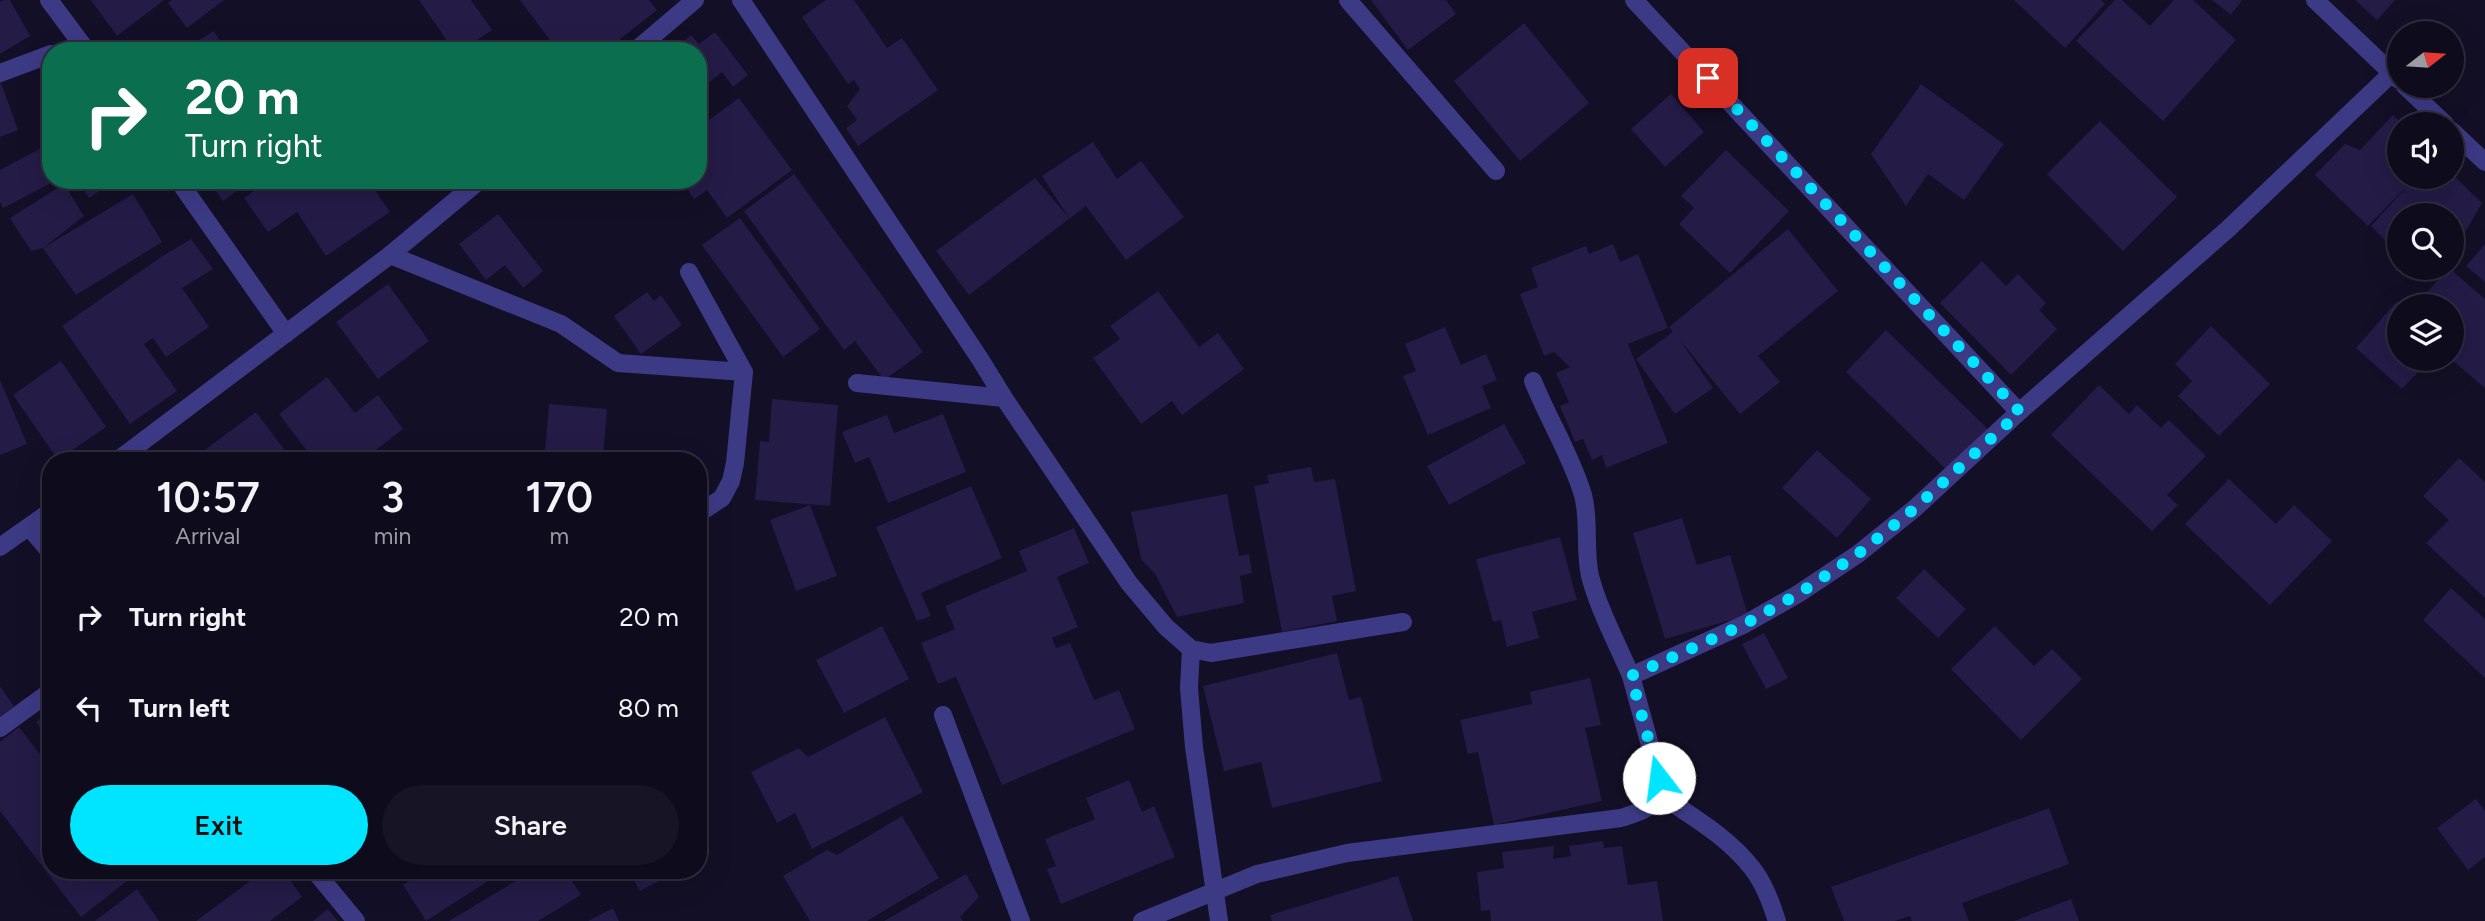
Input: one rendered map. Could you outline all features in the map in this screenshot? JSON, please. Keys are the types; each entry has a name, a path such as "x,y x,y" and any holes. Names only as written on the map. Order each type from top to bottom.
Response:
{"street":[{"path":"49,0 80,42"},
{"path":"643,42 675,7 695,0"},
{"path":"741,0 1129,583 1166,627 1191,649 1210,653 1403,622"},
{"path":"1348,0 1496,171"},
{"path":"1634,0 2020,412"},
{"path":"2315,0 2387,69"},
{"path":"0,73 42,57"},
{"path":"1631,676 1745,624 1798,594 1858,554 1914,509 2020,412 2387,90"},
{"path":"2418,98 2432,112"},
{"path":"2464,142 2485,162"},
{"path":"184,189 286,334"},
{"path":"129,452 390,255 469,189"},
{"path":"390,255 561,324 618,363 744,372"},
{"path":"689,272 744,372 731,481 722,498 707,508"},
{"path":"1142,921 1257,874 1347,853 1621,818 1652,804 1659,794 1659,778 1631,676 1589,573 1584,499 1575,470 1547,415 1534,381"},
{"path":"857,383 1004,398"},
{"path":"0,547 42,518"},
{"path":"29,527 42,543"},
{"path":"1191,649 1190,700 1219,921"},
{"path":"0,728 42,698"},
{"path":"943,715 1021,921"},
{"path":"1659,794 1723,838 1752,868 1767,894 1777,921"},
{"path":"321,879 356,921"}],"building":[{"path":"10,0 30,36 0,54 0,2"},
{"path":"91,0 164,0 117,36"},
{"path":"172,0 224,0 187,28 168,3"},
{"path":"419,0 471,0 492,30 474,42 448,42"},
{"path":"520,0 649,0 657,10 616,42 551,42"},
{"path":"826,0 854,0 887,48 902,38 938,90 858,146 846,128 857,120 847,106 860,89 854,80 848,84 802,17"},
{"path":"1371,0 1446,0 1456,14 1408,50"},
{"path":"2014,0 2101,0 2105,4 2065,48"},
{"path":"2115,0 2122,0 2150,26 2174,0 2193,0 2236,40 2163,121 2076,41"},
{"path":"2212,0 2242,0 2231,15"},
{"path":"2355,0 2395,0 2377,20"},
{"path":"1524,23 1589,103 1520,161 1454,81"},
{"path":"214,31 221,42 196,42"},
{"path":"715,32 748,75 733,87 722,72 707,84 707,42 702,42"},
{"path":"691,35 697,42 683,42"},
{"path":"0,80 18,130 0,137"},
{"path":"1921,84 2004,144 1964,200 1928,174 1906,206 1871,154"},
{"path":"1671,94 1704,132 1665,167 1631,129"},
{"path":"739,98 792,170 727,218 707,190 694,199 687,189 707,189 707,121"},
{"path":"2100,121 2177,197 2123,251 2047,174"},
{"path":"2387,121 2387,189 2404,189 2390,203 2387,203 2387,207 2368,226 2315,175 2345,144 2360,150"},
{"path":"1093,142 1117,179 1141,161 1184,217 1126,260 1086,206 969,295 936,251 1035,178 1069,218 1042,176"},
{"path":"42,148 42,188 3,208 0,202 0,170"},
{"path":"1726,150 1789,211 1730,273 1679,224 1694,208 1681,196"},
{"path":"794,174 923,352 884,380 855,341 844,350 744,211"},
{"path":"2464,186 2482,203 2464,234 2464,203 2392,203 2405,189 2464,189"},
{"path":"56,189 67,189 84,216 43,248 31,251 10,218"},
{"path":"84,189 102,189 89,198"},
{"path":"214,189 239,189 223,201"},
{"path":"256,189 374,189 390,212 326,256 297,212 268,232 244,198"},
{"path":"133,194 162,242 76,295 43,248"},
{"path":"2387,208 2387,242 2371,226"},
{"path":"498,214 543,271 523,288 505,265 486,280 459,244"},
{"path":"740,218 820,329 783,357 702,245"},
{"path":"1788,229 1838,291 1758,356 1780,382 1740,414 1679,339 1713,388 1675,414 1636,359 1673,332 1669,327"},
{"path":"191,239 213,269 182,288 209,327 166,357 153,338 144,344 177,391 130,424 62,326"},
{"path":"1613,244 1620,262 1638,254 1668,328 1628,344 1668,443 1606,468 1602,455 1592,460 1583,439 1575,442 1560,406 1569,402 1556,373 1570,367 1554,352 1544,356 1520,294 1538,287 1531,268 1586,246 1589,254"},
{"path":"2485,244 2485,282 2466,266"},
{"path":"1982,261 2006,286 2018,274 2046,303 2039,310 2057,329 2011,375 1940,303"},
{"path":"2438,280 2463,280 2485,299 2485,388 2464,370 2464,294 2425,294"},
{"path":"388,284 429,341 378,379 336,322"},
{"path":"1158,291 1199,347 1218,333 1244,369 1182,415 1172,401 1141,424 1093,358 1120,339 1110,326"},
{"path":"647,292 654,301 661,295 682,325 641,354 614,316"},
{"path":"2387,312 2387,371 2419,371 2402,389 2356,348"},
{"path":"2211,326 2270,384 2219,436 2178,396 2192,381 2175,364"},
{"path":"1445,327 1461,365 1486,354 1497,380 1482,386 1491,408 1428,435 1403,376 1416,371 1405,344"},
{"path":"1886,330 1988,429 1948,471 1846,372"},
{"path":"61,361 106,427 70,452 52,452 13,395"},
{"path":"327,377 355,413 378,395 403,429 373,452 308,452 279,414"},
{"path":"0,380 27,444 0,455"},
{"path":"2099,385 2129,414 2137,405 2161,428 2169,420 2206,456 2167,495 2178,505 2152,531 2051,435"},
{"path":"772,399 838,405 830,506 755,500 760,441 769,442"},
{"path":"549,404 607,409 603,452 545,452"},
{"path":"256,412 286,452 202,452"},
{"path":"943,414 966,472 888,503 869,457 855,463 842,432 887,415 894,433"},
{"path":"1504,424 1526,463 1449,505 1427,466"},
{"path":"1817,450 1871,499 1837,538 1782,488"},
{"path":"2459,458 2485,482 2485,598 2426,543 2449,520 2423,496"},
{"path":"1311,467 1314,482 1335,479 1356,591 1332,596 1337,621 1282,632 1254,486 1269,483 1267,475"},
{"path":"2229,479 2276,524 2294,505 2332,541 2270,605 2185,524"},
{"path":"971,486 1002,558 921,593 931,616 917,621 876,527"},
{"path":"1227,494 1239,556 1249,554 1252,573 1240,576 1244,603 1177,617 1155,574 1141,559 1131,512"},
{"path":"810,505 837,576 796,591 770,520"},
{"path":"1682,518 1697,565 1730,555 1748,615 1665,639 1633,533"},
{"path":"1074,528 1089,563 1057,577 1078,627 1052,638 1056,648 1070,643 1094,700 1119,690 1135,729 1002,785 956,677 938,684 921,643 955,629 945,606 1027,571 1019,551"},
{"path":"1560,537 1577,600 1532,612 1539,638 1507,647 1501,620 1493,622 1476,559"},
{"path":"1924,569 1966,609 1938,638 1896,598"},
{"path":"2451,588 2485,619 2485,678 2423,620"},
{"path":"882,626 909,679 844,713 816,660"},
{"path":"1995,626 2034,666 2052,649 2082,679 2021,740 1951,669"},
{"path":"1764,633 1788,678 1766,689 1742,644"},
{"path":"1337,653 1349,700 1361,697 1382,781 1272,808 1261,762 1224,771 1203,686"},
{"path":"1590,678 1601,725 1585,728 1602,801 1494,825 1478,752 1468,754 1460,720 1532,704 1530,692"},
{"path":"0,686 14,706 0,717"},
{"path":"885,717 923,792 812,849 795,813 777,823 751,772 799,748 808,757"},
{"path":"42,718 42,730 36,722"},
{"path":"19,727 42,757 42,866 0,811 0,742"},
{"path":"1129,780 1142,812 1154,806 1175,857 1061,904 1047,869 1056,866 1045,839 1095,819 1086,798"},
{"path":"2476,799 2485,811 2485,857 2468,870 2437,828"},
{"path":"2049,808 2069,864 1962,903 1969,921 1912,921 1910,916 1895,921 1844,921 1831,887"},
{"path":"902,816 939,878 867,921 810,921 783,876 827,850 837,855"},
{"path":"1603,841 1604,848 1622,846 1628,885 1657,881 1663,921 1491,921 1490,910 1481,911 1477,872 1504,868 1502,852 1554,846 1553,859 1571,856 1569,846"},
{"path":"966,874 979,897 960,917 963,921 884,921"},
{"path":"1398,876 1413,921 1272,921 1270,915"},
{"path":"52,879 129,879 81,917"},
{"path":"253,879 289,879 302,897 270,921 196,921"},
{"path":"412,879 491,879 426,921 403,885"},
{"path":"519,879 571,879 581,895 538,921 449,921"},
{"path":"633,879 663,879 640,891"},
{"path":"137,889 159,921 95,921"},
{"path":"2071,899 2079,921 2014,921"},
{"path":"613,908 619,921 588,921"},
{"path":"328,909 338,921 313,921"}],"route":[{"path":"1659,778 1631,676 1745,624 1798,594 1858,554 1914,509 2020,412 1708,78"}]}
